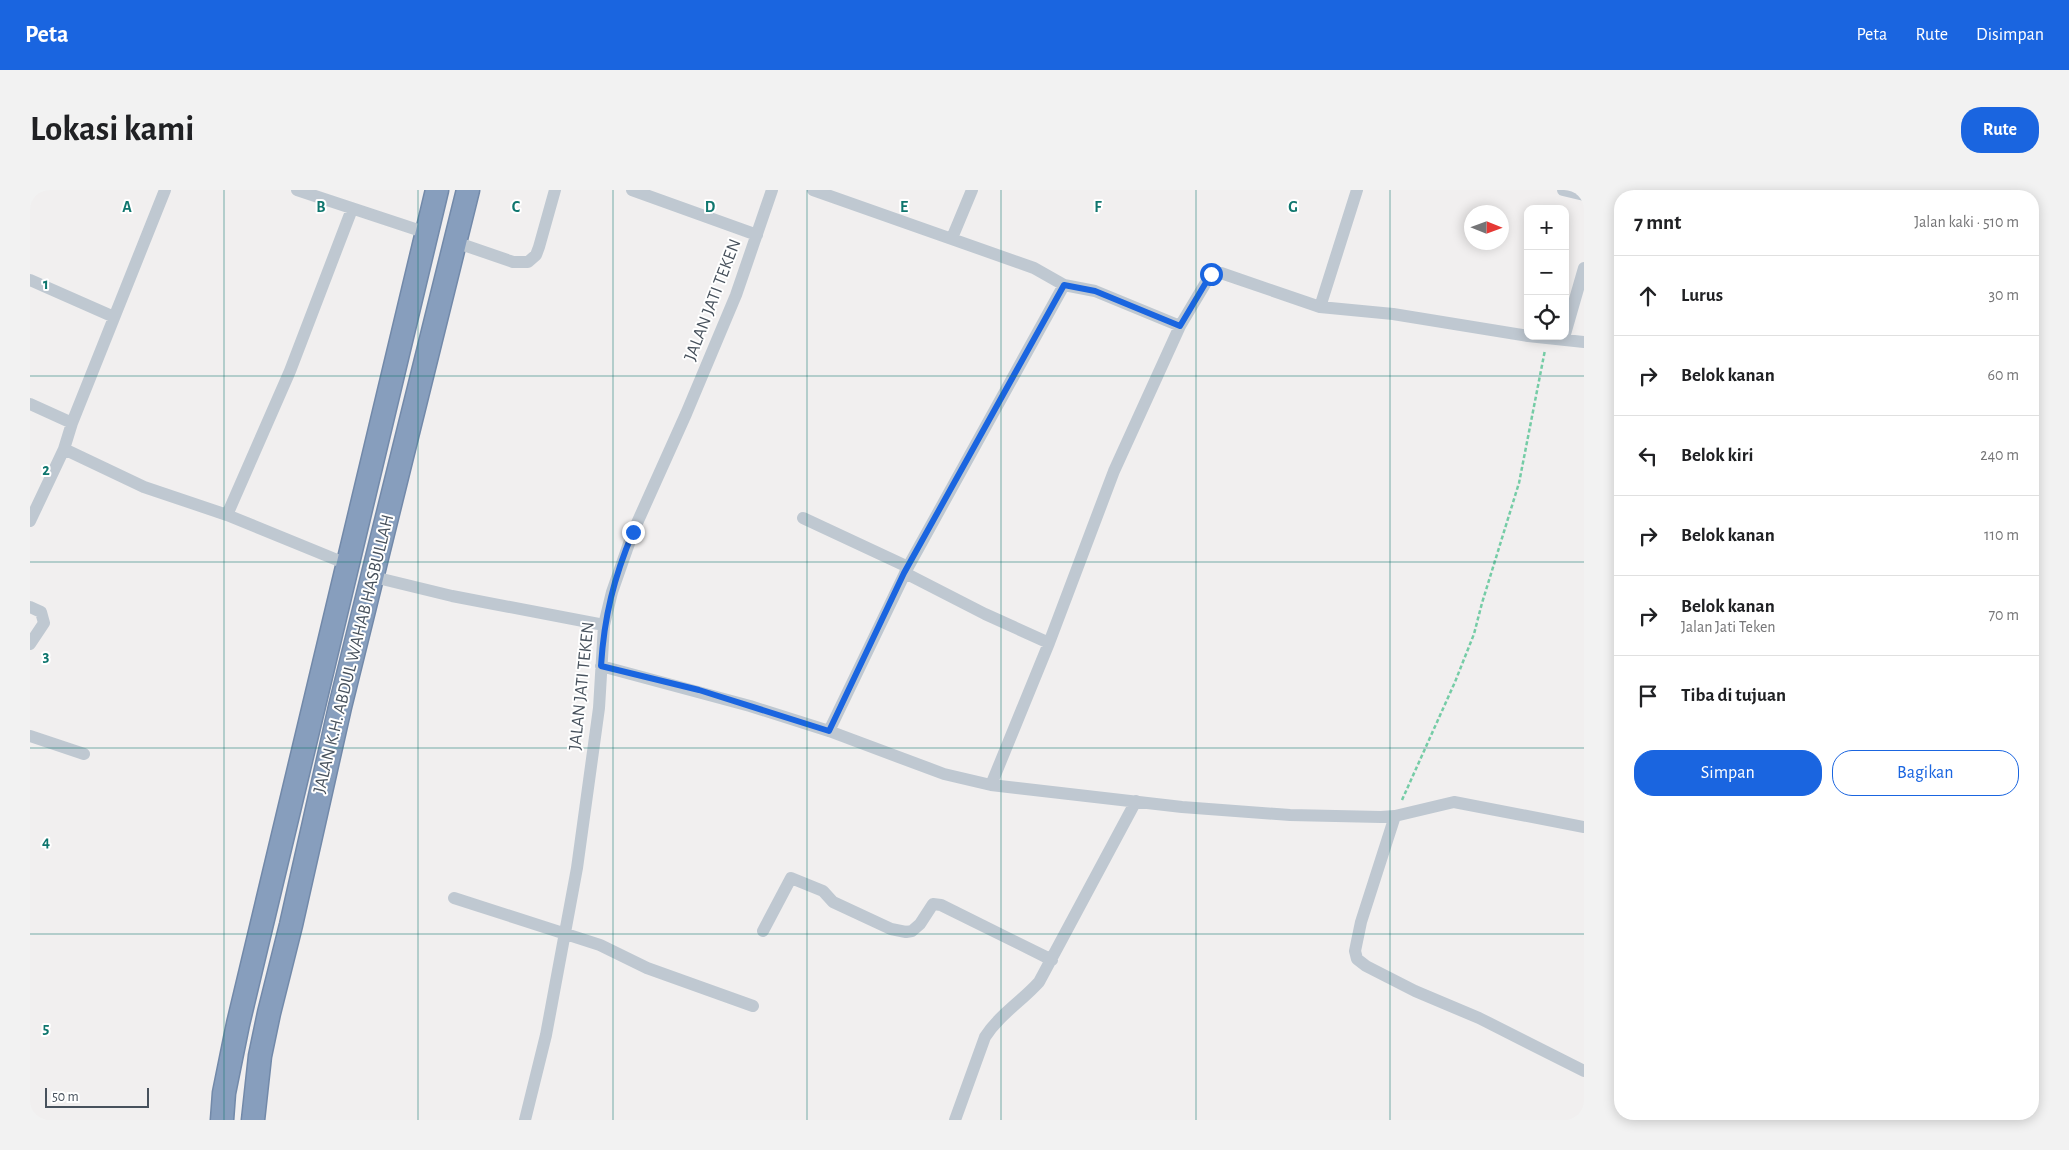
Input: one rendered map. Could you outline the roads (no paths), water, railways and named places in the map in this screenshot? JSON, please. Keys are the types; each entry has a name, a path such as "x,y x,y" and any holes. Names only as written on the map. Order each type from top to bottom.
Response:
{"highway":[{"name":"JALAN K.H. ABDUL WAHAB HASBULLAH","path":"222,1120 224,1093 259,933 437,190"},
{"name":"JALAN K.H. ABDUL WAHAB HASBULLAH","path":"253,1120 260,1056 269,1013 332,742 468,190"},
{"path":"314,705 317,712 325,713 331,705 357,609 369,573 375,566"},
{"path":"259,933 275,896 312,739 319,732 332,742"}],"street":[{"path":"30,520 64,449 72,423 165,190"},
{"path":"296,190 427,233"},
{"path":"455,242 513,262 528,262 536,255 539,247 555,190"},
{"path":"632,190 757,235"},
{"name":"JALAN JATI TEKEN","path":"525,1120 546,1035 577,868 596,735 604,625 612,592 624,554 728,316 772,190"},
{"path":"813,190 1034,268 1064,285 1095,291 1180,326"},
{"path":"952,238 972,190"},
{"path":"1320,307 1357,190"},
{"path":"1564,190 1584,195"},
{"path":"227,516 290,371 352,209"},
{"path":"1569,322 1584,268"},
{"path":"991,786 1049,643 1114,471 1180,326 1209,276 1213,273 1221,273 1320,307 1393,314 1524,335"},
{"path":"30,280 114,317"},
{"path":"829,731 906,570 1064,285"},
{"path":"1569,338 1584,342"},
{"path":"30,404 72,423"},
{"path":"64,449 144,487 227,516 348,564"},
{"path":"803,518 906,570 984,614 1049,643"},
{"path":"375,566 382,579 452,596 604,625"},
{"path":"30,607 41,612 44,623 30,644"},
{"path":"601,666 699,690 829,731 944,774 991,786 1182,807 1290,815 1395,816 1454,802 1584,827"},
{"path":"30,736 84,754"},
{"path":"955,1120 985,1037 993,1025 1039,982 1136,801"},
{"path":"1395,816 1361,922 1355,951 1357,959 1366,966 1415,991 1479,1018 1584,1071"},
{"path":"762,931 791,878 823,891 833,902 891,929 906,932 920,924 933,904 941,905 1052,960"},
{"path":"454,898 600,945 647,968 753,1006"}]}
